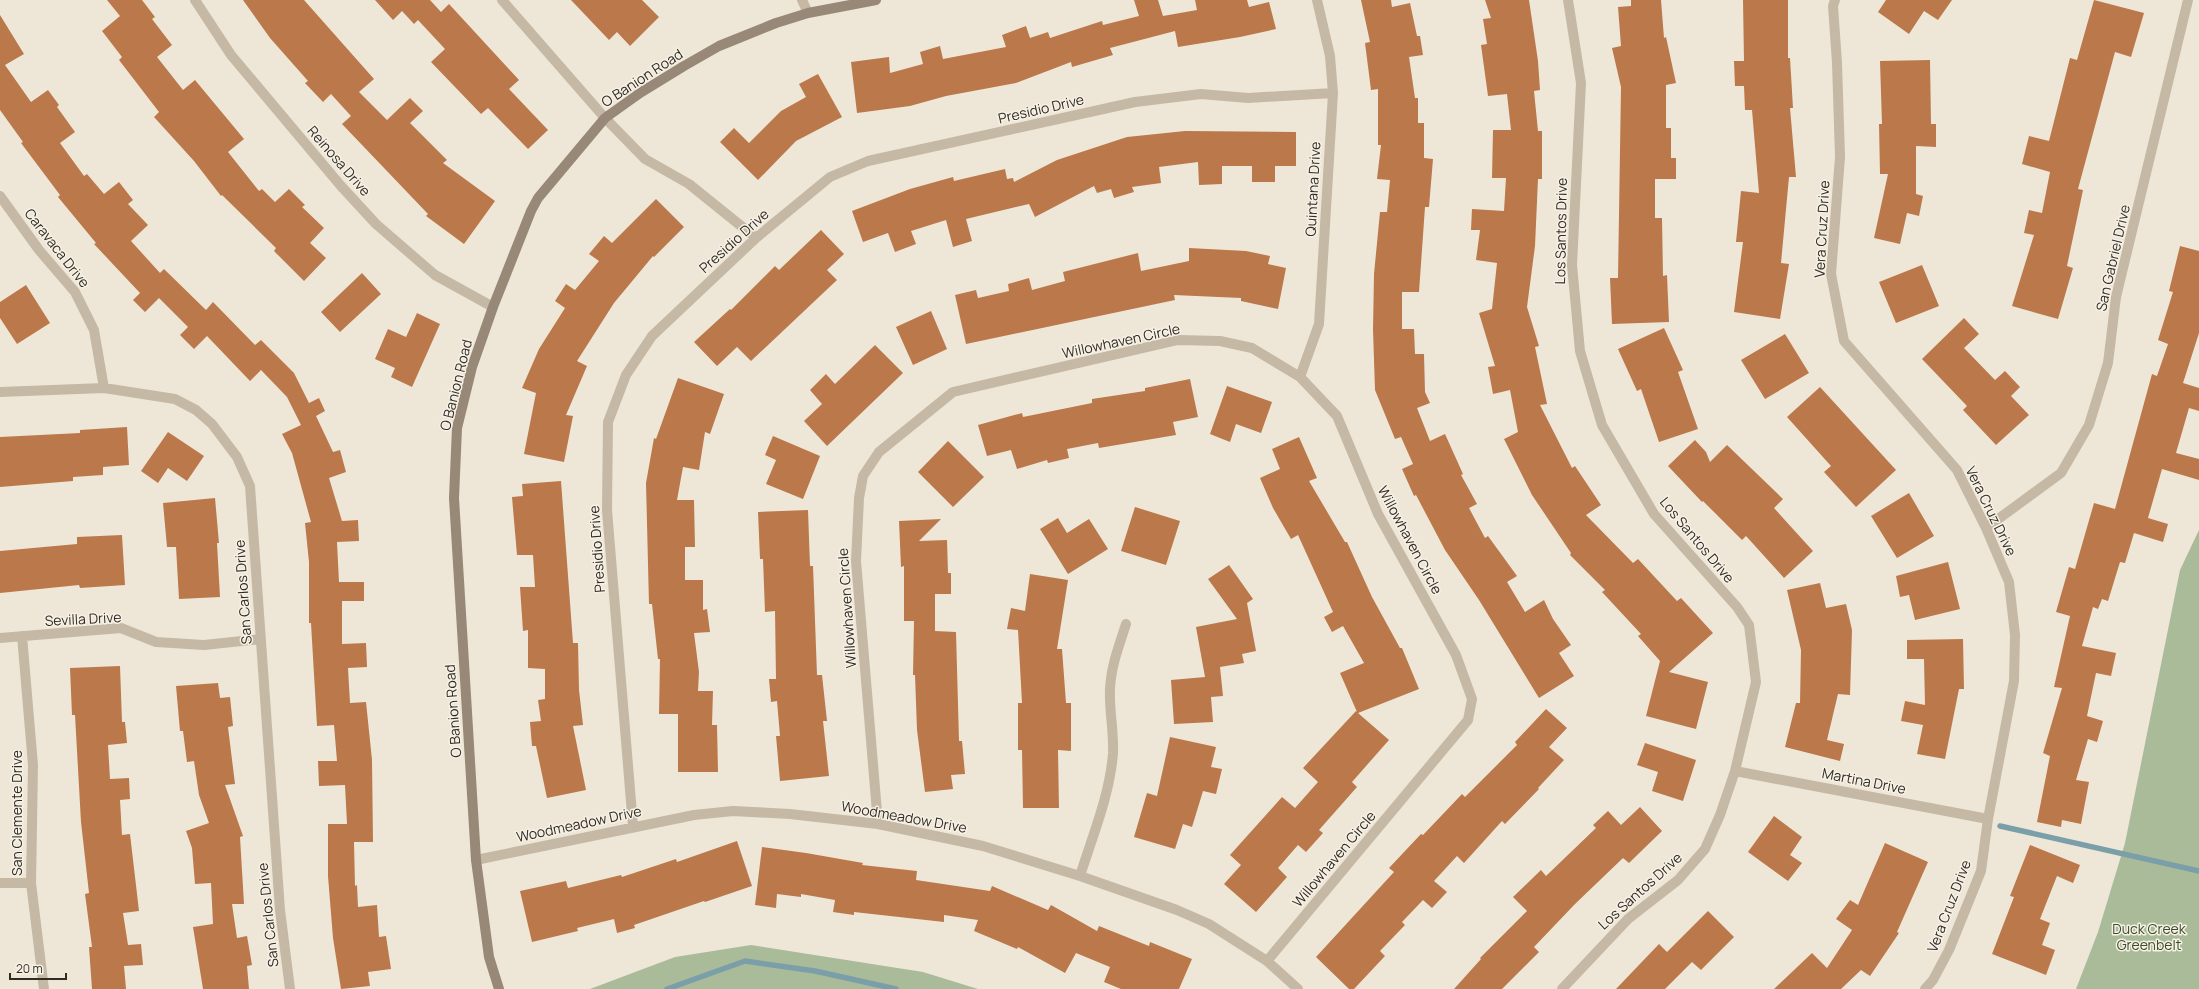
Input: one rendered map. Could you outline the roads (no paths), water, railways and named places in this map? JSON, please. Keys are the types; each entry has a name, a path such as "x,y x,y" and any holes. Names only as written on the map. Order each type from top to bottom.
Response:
{"street":[{"name":"Reinosa Drive","path":"195,0 232,54 341,186 376,224 435,275 493,307"},
{"path":"502,0 605,118 645,159 689,184 756,238"},
{"path":"802,0 808,13"},
{"name":"O Banion Road","path":"499,989 489,957 476,860 454,498 457,428 472,367 493,307 531,210 538,198 605,118 640,93 719,46 776,23 808,13 876,0"},
{"name":"Quintana Drive","path":"1300,377 1320,324 1333,93 1330,56 1317,0"},
{"name":"Los Santos Drive","path":"1562,989 1628,919 1678,880 1705,849 1720,815 1735,771 1756,682 1749,625 1737,607 1654,514 1602,425 1580,351 1572,265 1581,83 1568,0"},
{"name":"Vera Cruz Drive","path":"1835,0 1833,6 1837,63 1840,157 1831,274 1844,341 1957,470 1986,528 2009,582 2015,635 2014,681 1988,819 1980,871 1949,950 1933,980 1925,989"},
{"name":"San Gabriel Drive","path":"1986,528 2061,474 2089,425 2108,363 2116,297 2188,0"},
{"name":"Presidio Drive","path":"633,826 607,510 608,422 626,375 652,336 756,238 830,177 868,161 1135,102 1201,94 1248,98 1333,93"},
{"name":"Caravaca Drive","path":"0,196 39,250 75,292 94,330 104,388"},
{"name":"Willowhaven Circle","path":"878,824 856,561 859,498 864,476 879,452 953,392 1178,340 1220,341 1252,348 1300,377 1337,416 1378,514 1456,655 1472,699 1468,720 1267,961"},
{"name":"San Carlos Drive","path":"0,392 104,388 175,399 196,410 212,424 237,457 250,486 280,910 290,989"},
{"path":"1080,876 1106,793 1110,772 1113,753 1110,684 1112,665 1126,624"},
{"name":"Sevilla Drive","path":"0,638 121,628 156,642 204,645 260,640"},
{"name":"San Clemente Drive","path":"22,636 33,765 31,883 44,989"},
{"name":"Martina Drive","path":"1735,771 1988,819"},
{"name":"Woodmeadow Drive","path":"476,860 633,826 694,815 733,811 790,814 878,824 983,846 1080,876 1210,924 1267,961 1298,989"},
{"path":"0,883 31,883"}],"waterway":[{"path":"2000,826 2199,871"},
{"path":"667,989 745,961 815,971 896,989"}],"park label":[{"name":"Duck Creek Greenbelt","path":"2149,938"}]}
